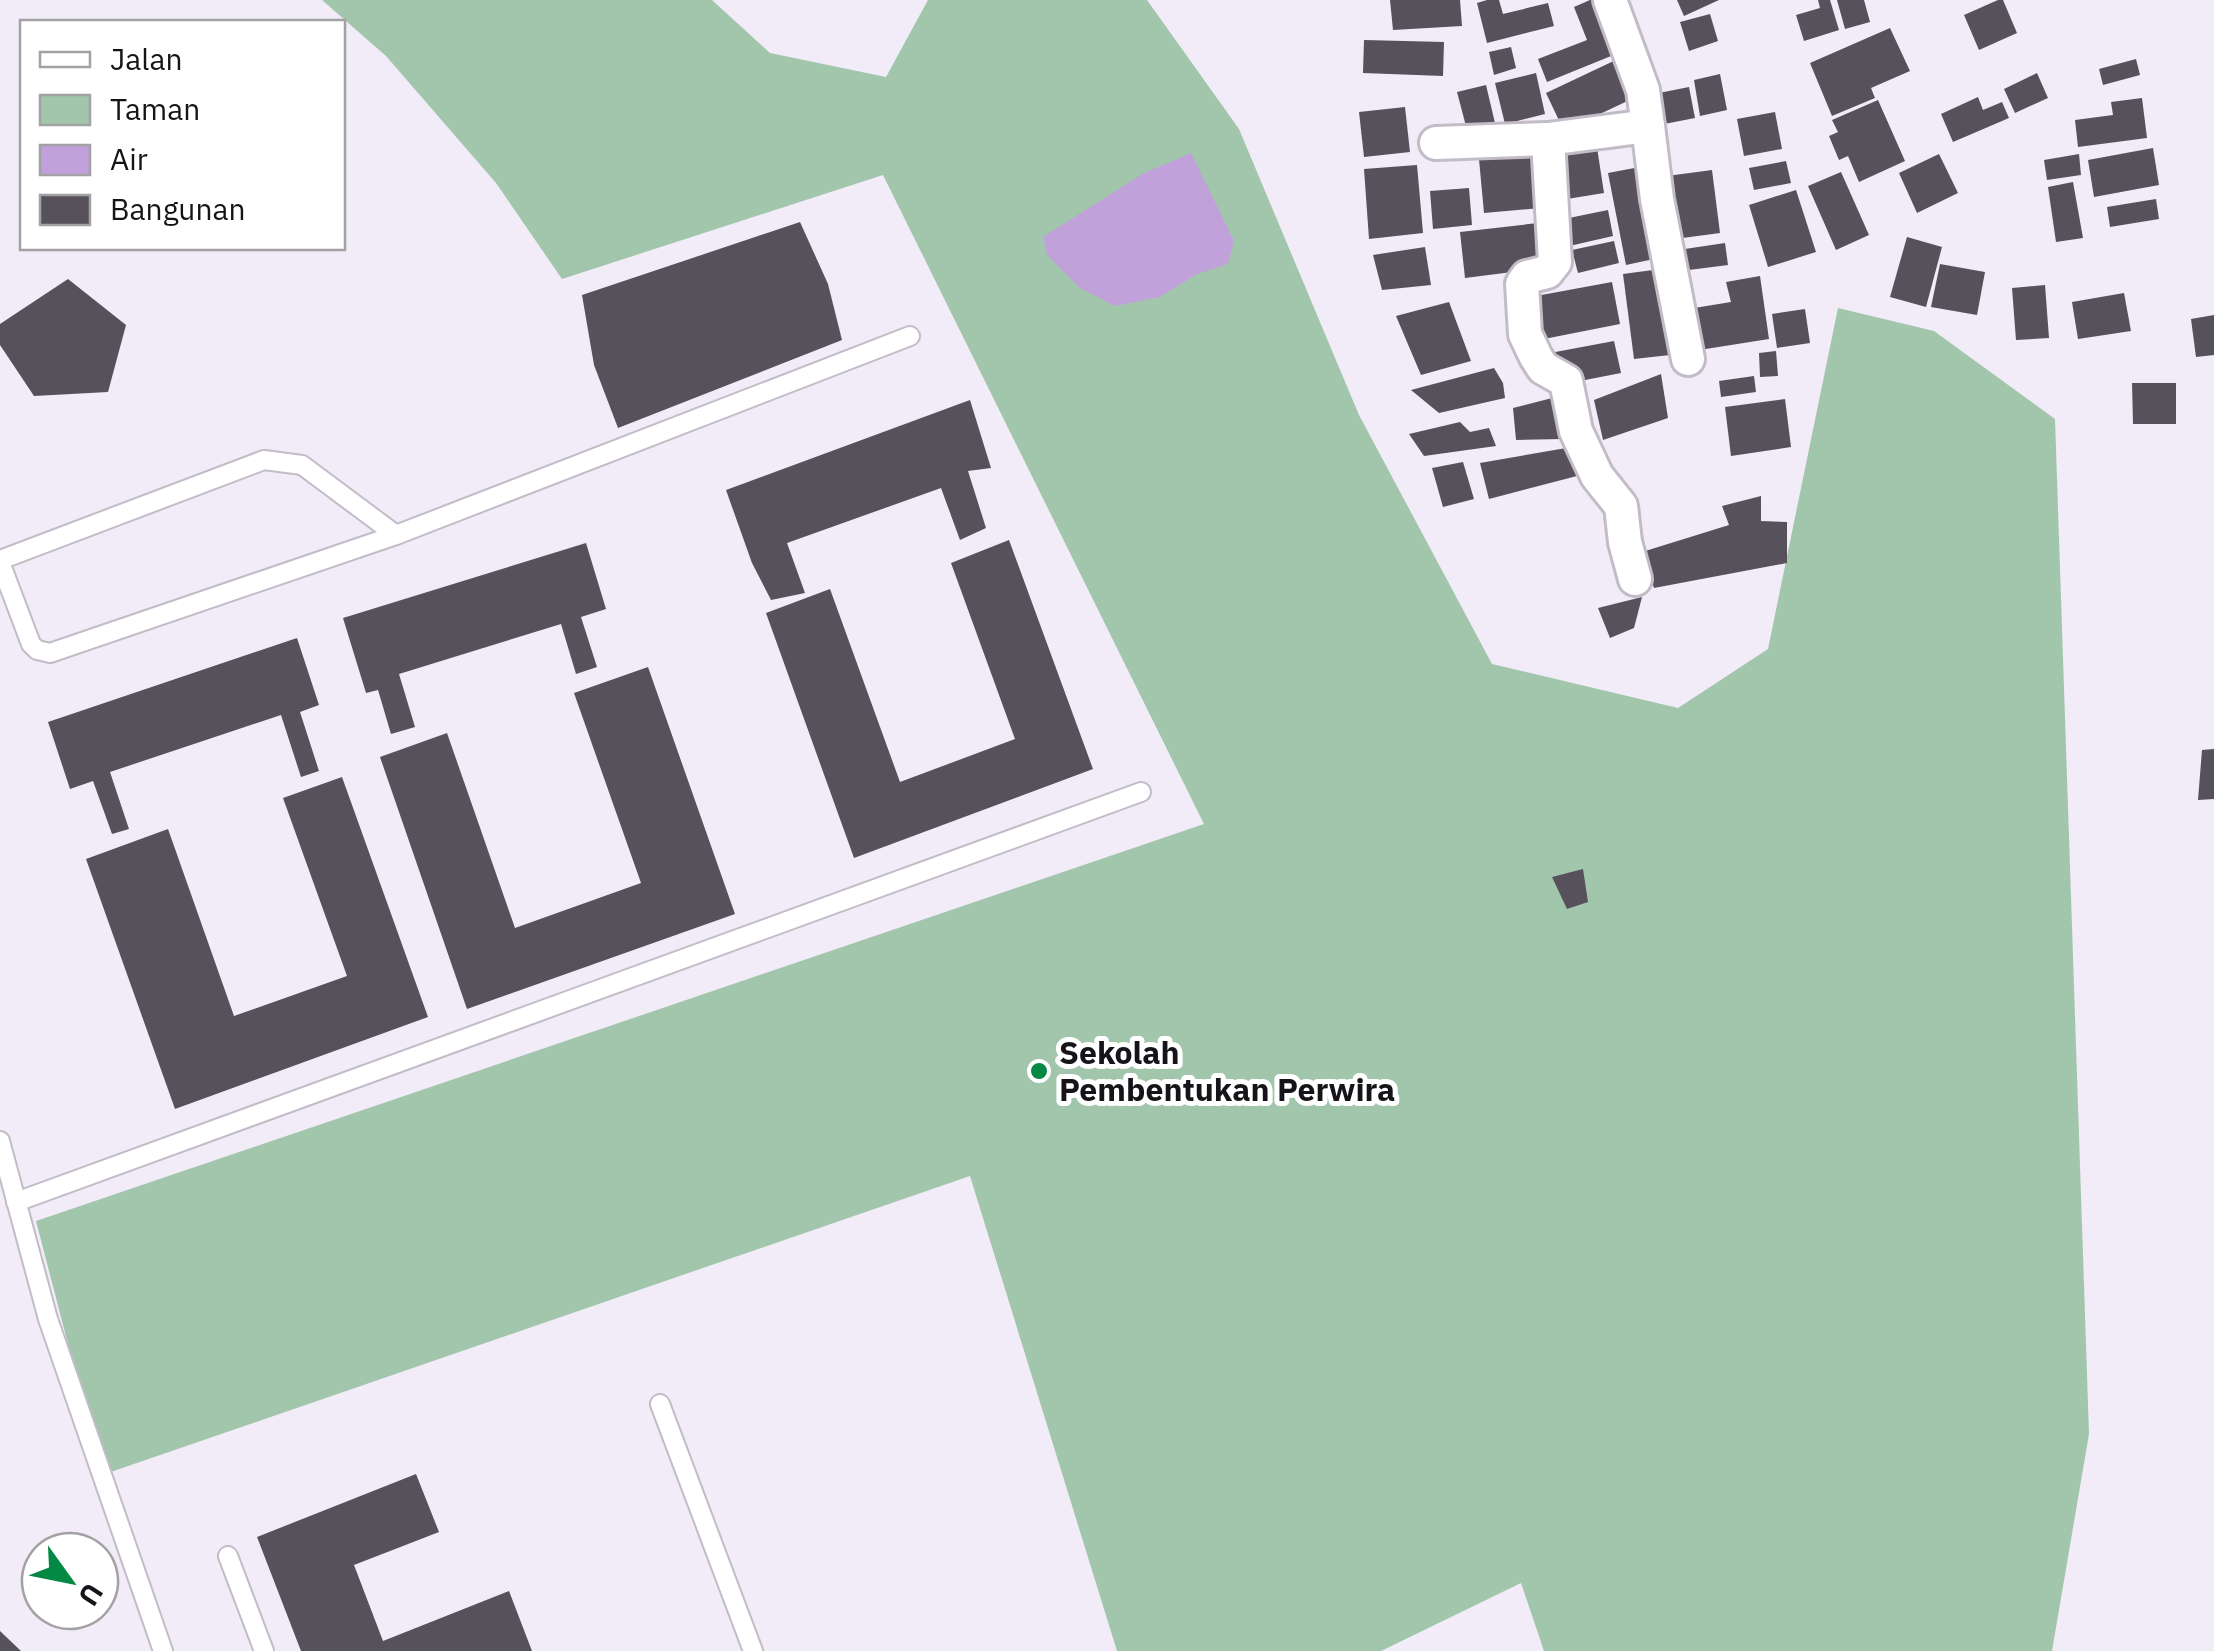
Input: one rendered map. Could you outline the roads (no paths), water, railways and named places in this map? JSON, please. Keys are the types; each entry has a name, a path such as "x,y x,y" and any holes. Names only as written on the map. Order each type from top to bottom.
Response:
{"street":[{"path":"1610,0 1644,90 1657,200 1688,359"},
{"path":"1436,143 1548,139 1648,126"},
{"path":"1548,139 1555,262 1547,272 1527,278 1522,284 1525,334 1543,368 1566,381 1576,432 1596,476 1621,506 1635,579"}],"lane":[{"path":"396,535 302,465 264,460 0,561 31,644 36,650 50,653 396,535 910,336"},
{"path":"16,1202 1140,792"},
{"path":"0,1141 48,1319 163,1651"},
{"path":"660,1404 752,1651"},
{"path":"228,1556 264,1651"}],"water":[{"path":"1191,153 1234,241 1228,264 1197,274 1160,297 1115,306 1080,288 1047,255 1043,237 1144,173"}],"place":[{"name":"Sekolah Pembentukan Perwira","path":"1039,1071"}]}
